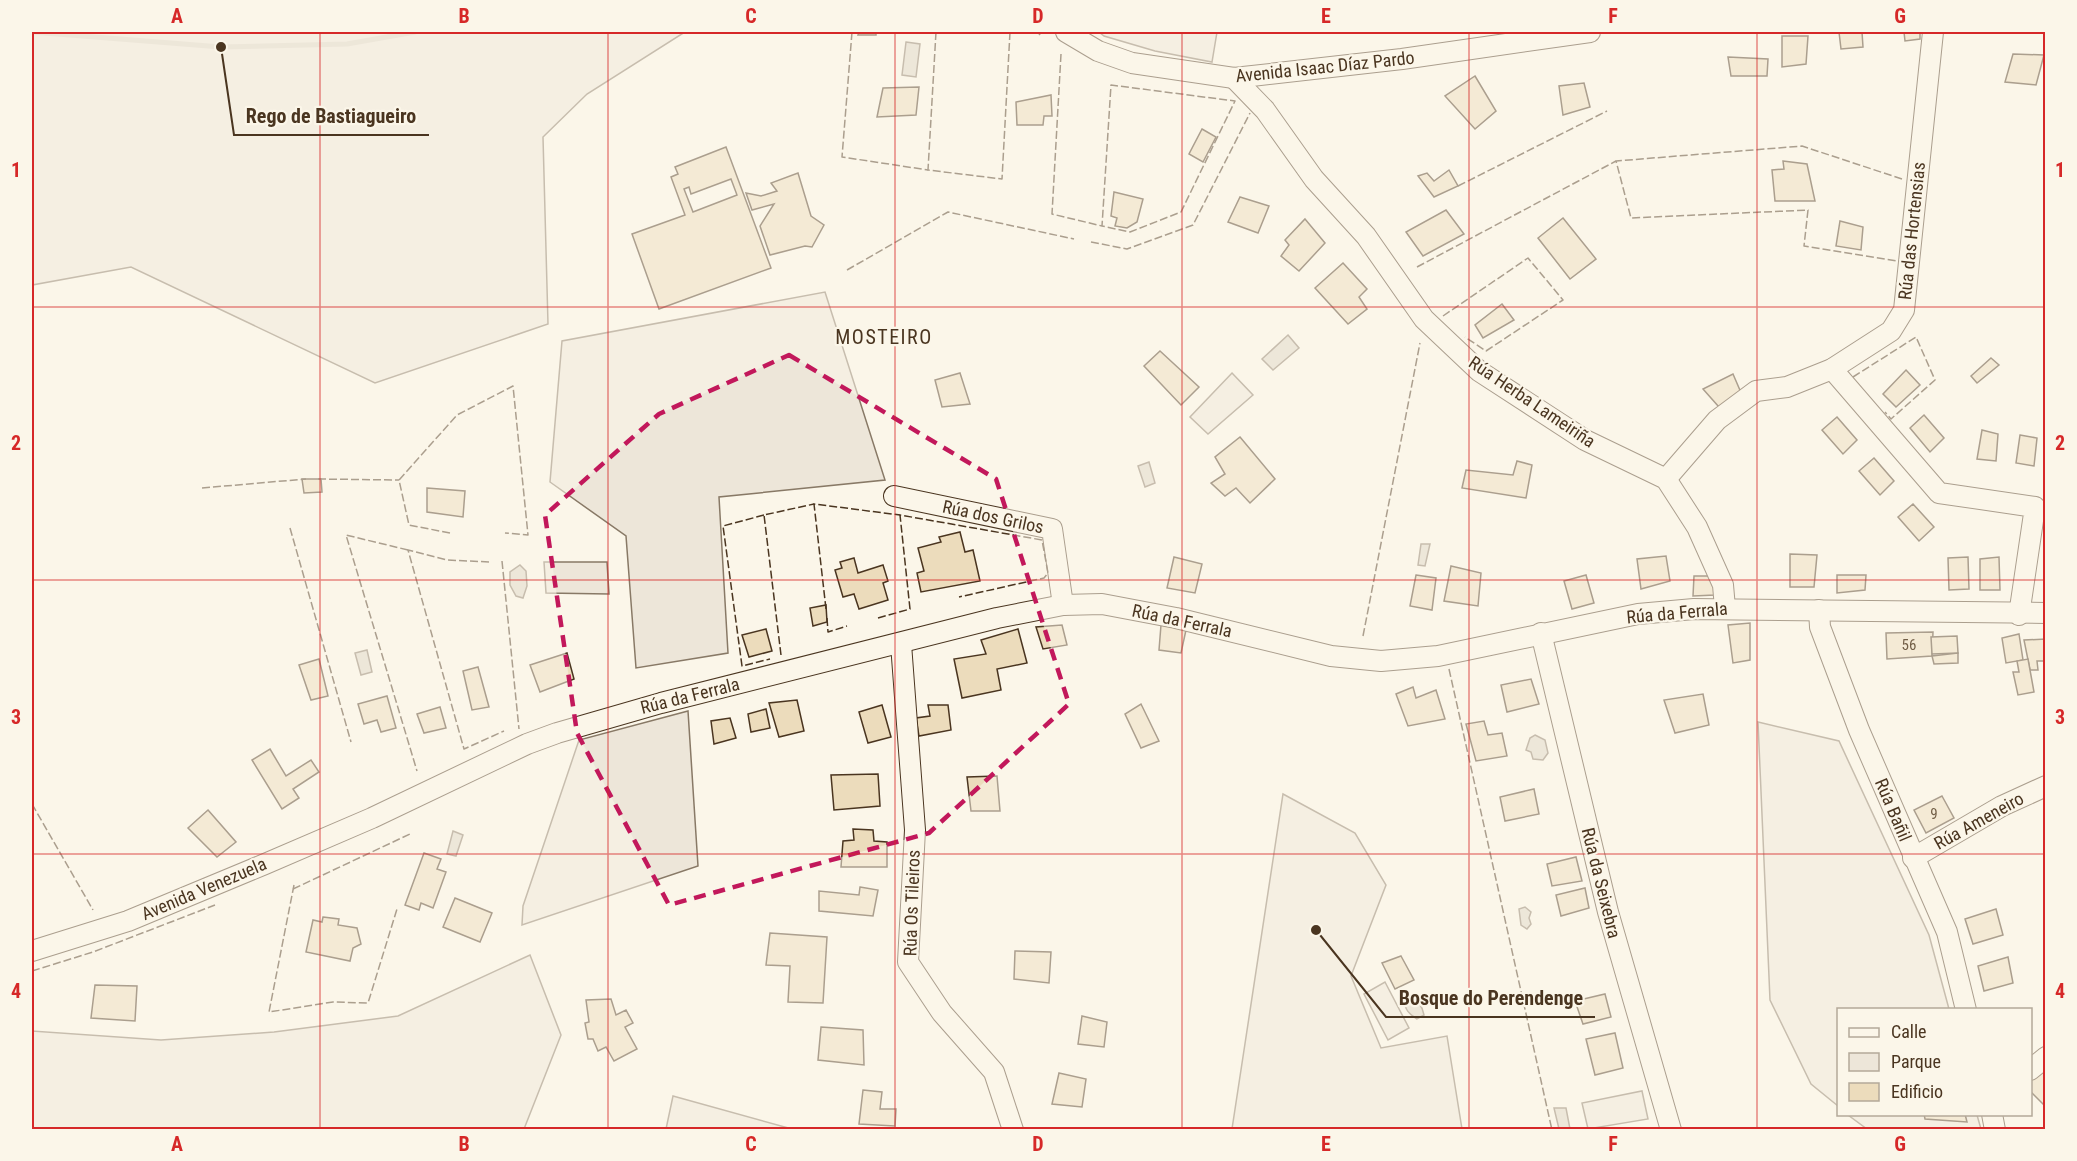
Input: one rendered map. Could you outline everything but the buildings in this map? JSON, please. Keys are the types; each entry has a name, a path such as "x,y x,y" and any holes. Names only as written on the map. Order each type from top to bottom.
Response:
{"street":[{"name":"Avenida Isaac Díaz Pardo","path":"1066,32 1098,51 1132,63 1234,78 1402,59 1590,32"},
{"name":"Rúa das Hortensias","path":"1666,479 1717,420 1756,392 1787,387 1832,369 1892,331 1904,310 1933,32"},
{"name":"Rúa Herba Lameiriña","path":"1234,78 1265,110 1314,179 1366,236 1424,319 1479,371 1585,440 1666,479"},
{"path":"1832,369 1939,493 2035,507 2019,615"},
{"path":"1666,479 1697,527 1723,585 1725,608"},
{"name":"Rúa dos Grilos","path":"894,496 1052,529 1063,605"},
{"name":"Rúa da Ferrala","path":"372,818 527,744 556,733 661,703 997,618 1063,605 1102,604 1176,618 1331,656 1381,660 1438,656 1638,614 1725,608 2019,615 2046,613"},
{"name":"Rúa Bañil","path":"1819,610 1820,627 1859,730 1947,932 1966,1008"},
{"name":"Rúa da Seixebra","path":"1541,633 1608,912 1671,1130"},
{"name":"Rúa Os Tileiros","path":"901,644 915,830 908,962 942,1014 994,1072 1013,1130"},
{"name":"Rúa Ameneiro","path":"1913,858 2002,806 2046,786"},
{"name":"Avenida Venezuela","path":"32,951 128,921 372,818"},
{"path":"2032,1069 2046,1057"}],"highlighted area":[{"path":"789,355 996,479 1069,704 929,833 669,905 577,733 545,515 659,414"}],"green space":[{"path":"32,32 685,32 587,94 543,137 548,324 375,383 131,267 32,285"},
{"path":"1099,32 1217,32 1212,62 1155,51 1104,36"},
{"path":"825,292 885,480 719,497 728,653 636,668 626,536 550,482 562,341"},
{"path":"1232,373 1253,395 1208,434 1190,417"},
{"path":"544,562 607,562 609,594 546,593"},
{"path":"688,711 698,866 522,925 523,906 579,740"},
{"path":"1758,722 1839,741 1929,935 1949,1008 1837,1008 1837,1105 1811,1084 1770,1000"},
{"path":"1283,794 1355,833 1386,885 1351,976 1381,1048 1447,1036 1462,1129 1232,1129"},
{"path":"530,955 561,1035 524,1129 32,1129 32,1031 161,1040 274,1032 398,1016"},
{"path":"1385,982 1409,1028 1388,1040 1364,994"},
{"path":"1642,1091 1648,1119 1588,1129 1582,1103"},
{"path":"673,1096 792,1129 666,1129"},
{"path":"1849,1116 1977,1116 1981,1129 1867,1129"}],"shaded area":[{"path":"906,42 920,44 916,77 902,75"},
{"path":"1288,335 1299,348 1273,370 1262,359"},
{"path":"1149,462 1155,483 1145,487 1138,466"},
{"path":"1421,544 1430,544 1425,566 1418,565"},
{"path":"520,565 526,571 527,586 523,598 516,596 510,585 510,572"},
{"path":"367,650 372,672 361,675 355,653"},
{"path":"1535,735 1545,740 1548,753 1543,760 1533,759 1531,752 1526,750 1530,738"},
{"path":"453,831 463,835 456,856 447,854"},
{"path":"1525,907 1531,912 1529,918 1531,924 1527,929 1521,925 1519,909"},
{"path":"1409,995 1417,1000 1423,1011 1424,1015 1417,1019 1405,1006 1404,1000"},
{"path":"1554,1108 1566,1108 1570,1129 1559,1129"}],"waterway":[{"path":"32,32 221,47 347,44 415,32"}],"fence":[{"path":"852,32 842,157 928,170"},
{"path":"936,32 928,170 1002,179 1010,32"},
{"path":"1061,54 1052,214 1102,226 1111,85 1235,101 1181,212 1130,232 1102,226"},
{"path":"1458,186 1607,111"},
{"path":"1091,242 1127,249 1193,225 1250,113"},
{"path":"1902,179 1802,146 1616,161 1631,218 1808,210 1804,246 1904,262"},
{"path":"1417,267 1616,161"},
{"path":"847,270 948,212 1074,239"},
{"path":"1443,316 1528,258 1563,300 1486,351 1465,337"},
{"path":"1853,377 1916,337 1935,380 1891,419 1885,412"},
{"path":"1363,636 1420,343"},
{"path":"450,533 409,525 399,480 457,415 513,386 528,535 505,533"},
{"path":"202,488 306,479"},
{"path":"318,479 399,480"},
{"path":"826,609 814,504 900,515"},
{"path":"781,655 764,515 814,504"},
{"path":"764,515 723,526 742,666 770,659"},
{"path":"878,618 910,609 900,515 1042,540 1048,573 1044,578 959,597"},
{"path":"290,528 351,742"},
{"path":"408,550 346,535 417,771"},
{"path":"489,562 447,560 408,550 464,749 504,731"},
{"path":"502,561 519,729"},
{"path":"827,618 828,632 847,626"},
{"path":"1449,669 1552,1130"},
{"path":"32,804 93,910"},
{"path":"293,889 410,834"},
{"path":"294,885 269,1012 333,1002 368,1003 397,909"},
{"path":"32,971 93,952 215,905"}],"place":[{"name":"Rego de Bastiagueiro","path":"221,47"},
{"name":"Bosque do Perendenge","path":"1316,930"}],"district":[{"name":"MOSTEIRO","path":"884,337"}]}
